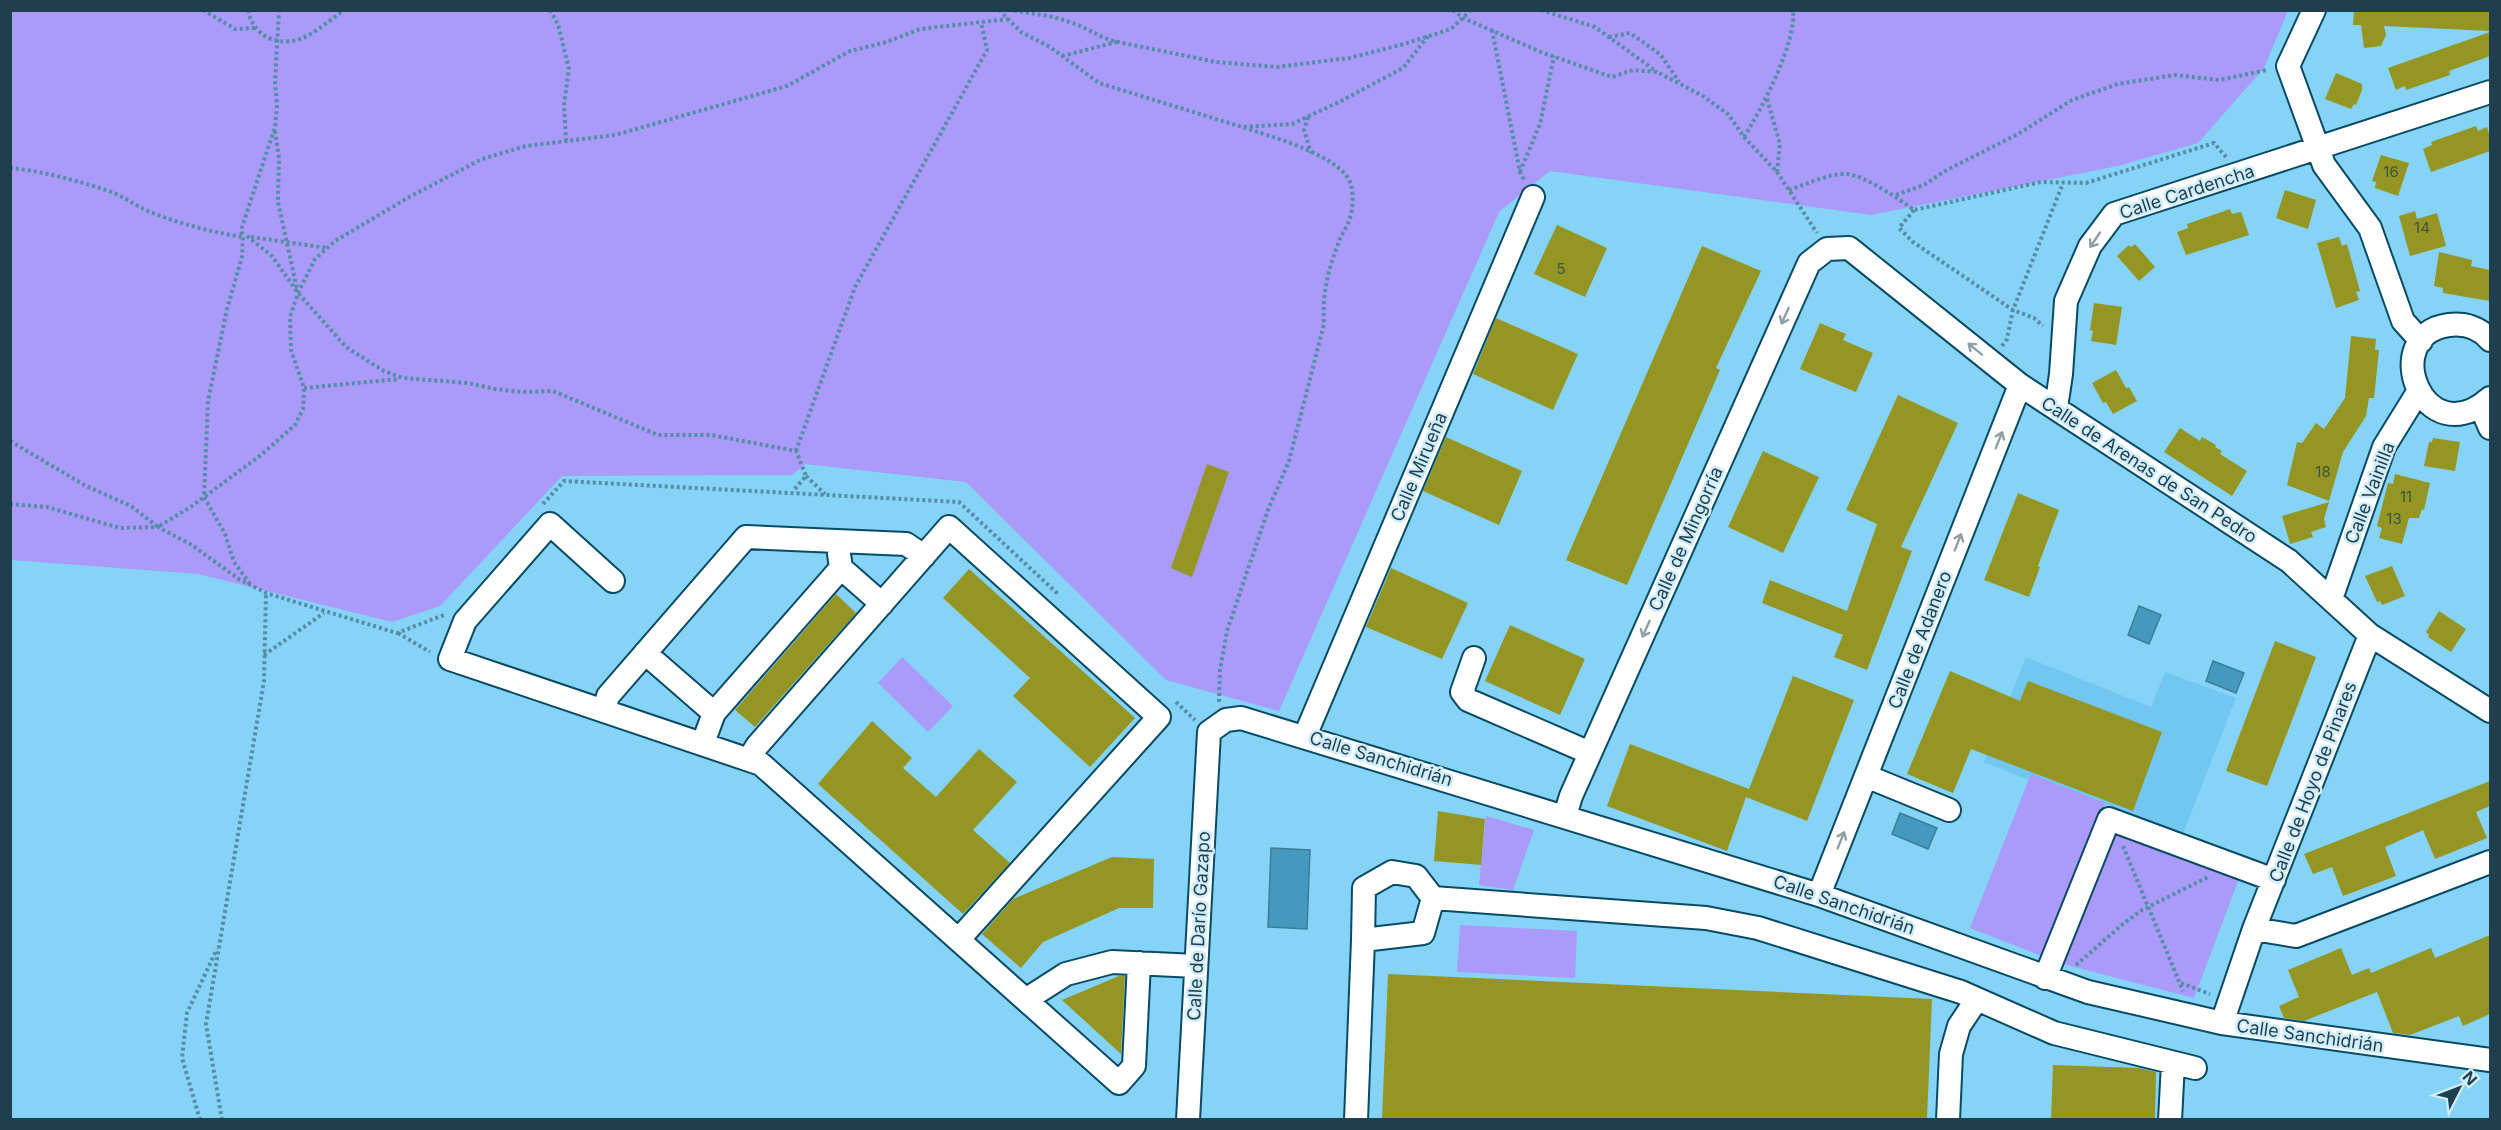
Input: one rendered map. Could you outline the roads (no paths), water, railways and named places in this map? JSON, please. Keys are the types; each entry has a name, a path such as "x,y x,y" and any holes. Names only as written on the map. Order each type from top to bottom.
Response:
{"street":[{"path":"2314,10 2288,66 2324,165 2370,228 2403,321 2421,341"},
{"name":"Calle Cardencha","path":"2056,408 2066,301 2090,246 2114,214 2490,92"},
{"name":"Calle Mirueña","path":"1305,736 1533,197"},
{"name":"Calle de Arenas de San Pedro","path":"1809,263 1827,249 1850,248 2020,385 2289,561 2370,635 2490,711"},
{"name":"Calle de Mingorría","path":"1565,816 1590,753 1809,263"},
{"path":"2490,340 2472,327 2458,324 2444,326 2431,332 2421,341 2412,366 2413,379 2418,392 2428,403 2453,414 2468,413 2486,403 2490,428"},
{"name":"Calle de Adanero","path":"1819,895 2020,385"},
{"name":"Calle Vainilla","path":"2331,599 2384,447 2418,392"},
{"path":"612,582 550,524 465,621 450,659 761,764 1119,1083 1134,1066 1139,963"},
{"path":"749,759 757,746 949,527 1159,717 959,939"},
{"path":"604,710 608,696 746,537 906,544 924,556"},
{"path":"838,540 841,568 882,603"},
{"path":"703,743 714,712 841,568"},
{"name":"Calle de Hoyo de Pinares","path":"2222,1023 2254,929 2370,635"},
{"path":"645,653 714,712"},
{"path":"1474,658 1462,692 1468,700 1590,753"},
{"name":"Calle Sanchidrián","path":"1214,728 1226,720 1241,718 1305,736 1819,895 1904,924 2052,980 2175,1014 2222,1023 2490,1060"},
{"name":"Calle de Darío Gazapo","path":"1188,1119 1214,728"},
{"path":"1866,776 1949,810"},
{"path":"2052,980 2109,819 2274,880"},
{"path":"2254,929 2296,936 2490,862"},
{"path":"1356,1119 1364,888 1392,872 1416,876 1433,898 1706,918 1758,928 1961,992 2054,1033 2195,1068"},
{"path":"1364,940 1423,933 1433,898"},
{"path":"1027,999 1066,974 1112,962 1197,966"},
{"path":"1948,1119 1951,1054 1959,1026 1977,999"},
{"path":"2170,1119 2173,1063"}]}
